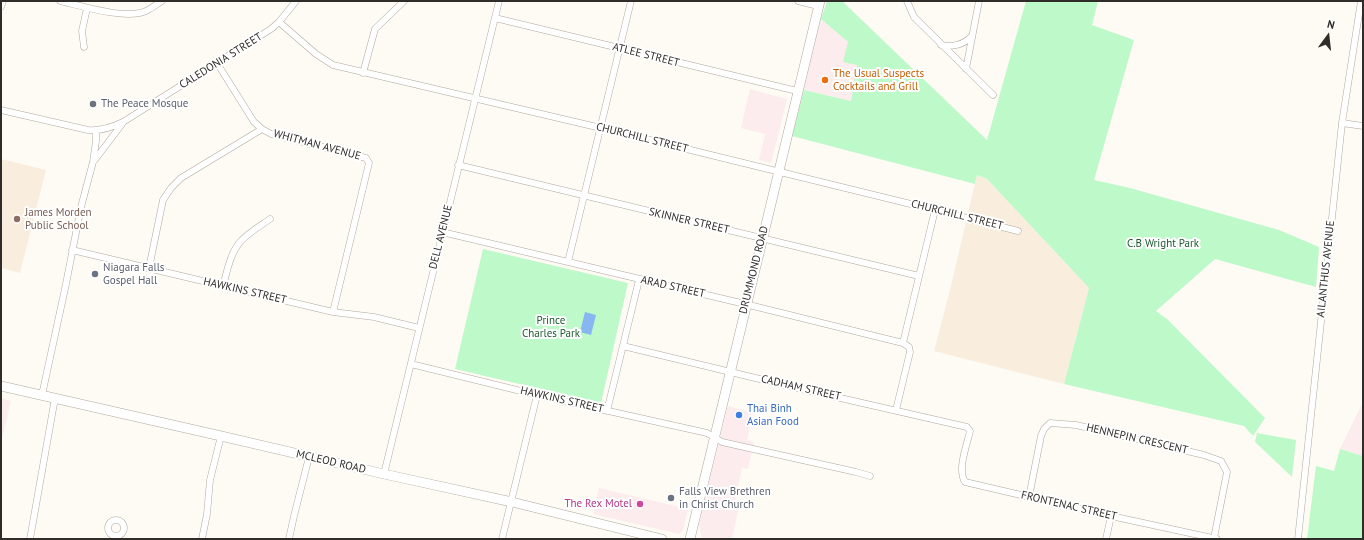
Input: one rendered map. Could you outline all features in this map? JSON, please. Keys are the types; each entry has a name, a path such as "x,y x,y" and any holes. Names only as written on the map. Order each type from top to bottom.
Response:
{"main road":[{"name":"DRUMMOND ROAD","path":"690,539 745,304 819,4"},
{"name":"MCLEOD ROAD","path":"1,386 512,502 662,539"}],"street":[{"path":"1,7 2,1"},
{"path":"60,1 87,8 127,15 145,12 162,1"},
{"name":"CALEDONIA STREET","path":"1,110 80,129 96,131 110,128 123,122 271,29 279,22 296,1"},
{"path":"363,74 375,29 404,1"},
{"name":"DELL AVENUE","path":"384,474 499,1"},
{"path":"568,262 631,1"},
{"path":"798,1 819,4"},
{"path":"907,1 914,17 993,95"},
{"path":"966,69 979,1"},
{"name":"AILANTHUS AVENUE","path":"1298,539 1342,123 1362,1"},
{"path":"84,47 82,31 87,8"},
{"name":"ATLEE STREET","path":"495,18 797,91"},
{"name":"CHURCHILL STREET","path":"279,22 316,54 332,65 363,74 475,98 601,128 1018,231"},
{"path":"941,45 950,47 959,45 967,41 972,36"},
{"name":"WHITMAN AVENUE","path":"217,63 254,122 262,130 271,134 366,158 369,163 333,312"},
{"path":"93,162 123,122"},
{"path":"1342,123 1363,126"},
{"path":"148,268 163,200 172,188 181,178 262,130"},
{"path":"42,395 81,206 93,162 96,131"},
{"name":"SKINNER STREET","path":"458,165 919,276"},
{"path":"896,410 910,352 909,347 903,344 936,210"},
{"path":"223,286 233,254 238,244 270,219"},
{"name":"ARAD STREET","path":"442,232 745,304 903,344"},
{"name":"HAWKINS STREET","path":"72,250 333,312 374,317 419,328"},
{"path":"607,411 639,280"},
{"name":"CADHAM STREET","path":"623,346 968,427 970,431 968,438"},
{"name":"HAWKINS STREET","path":"411,364 537,395 707,433 722,442 870,476"},
{"path":"502,539 537,395"},
{"path":"30,539 55,398"},
{"name":"HENNEPIN CRESCENT","path":"1029,497 1040,436 1044,429 1050,423 1076,425 1204,455 1221,461 1227,472 1216,539"},
{"path":"202,539 207,514 210,480 221,436"},
{"name":"FRONTENAC STREET","path":"968,438 961,470 962,477 966,482 1216,539"},
{"path":"289,539 309,456"},
{"path":"1106,539 1111,516"}],"shaded area":[{"path":"821,19 848,42 857,65 851,101 804,90"},
{"path":"750,89 787,99 771,163 759,160 765,134 741,128"},
{"name":"James Morden Public School","path":"1,159 46,170 20,273 1,268"},
{"path":"977,175 987,179 1089,288 1064,384 934,351"},
{"path":"1,398 11,401 1,443"},
{"path":"1363,402 1363,456 1340,449"},
{"path":"728,406 753,413 747,440 754,442 748,469 742,468 734,505 739,506 732,539 702,539 699,524"},
{"path":"599,488 688,509 683,530 679,534 593,514"}],"green space":[{"name":"C.B Wright Park","path":"827,1 842,1 987,140 1026,1 1098,1 1092,25 1134,40 1094,180 1130,188 1279,230 1319,247 1316,287 1215,259 1156,311 1167,319 1265,418 1253,436 1244,426 1064,384 1089,288 987,179 977,175 975,184 792,136 804,90 851,101 857,65 843,62 848,42 821,19"},
{"name":"Prince Charles Park","path":"483,249 628,283 601,403 455,369"},
{"path":"1257,433 1296,440 1292,477 1255,442"},
{"path":"1340,449 1363,456 1363,539 1307,539 1316,466 1334,471"}],"water":[{"path":"585,312 596,315 591,335 580,332"}],"place":[{"name":"The Usual Suspects Cocktails and Grill","path":"825,80"},
{"name":"The Peace Mosque","path":"93,104"},
{"name":"James Morden Public School","path":"17,219"},
{"name":"Niagara Falls Gospel Hall","path":"95,274"},
{"name":"Thai Binh Asian Food","path":"739,415"},
{"name":"Falls View Brethren in Christ Church","path":"671,498"},
{"name":"The Rex Motel","path":"640,504"}]}
